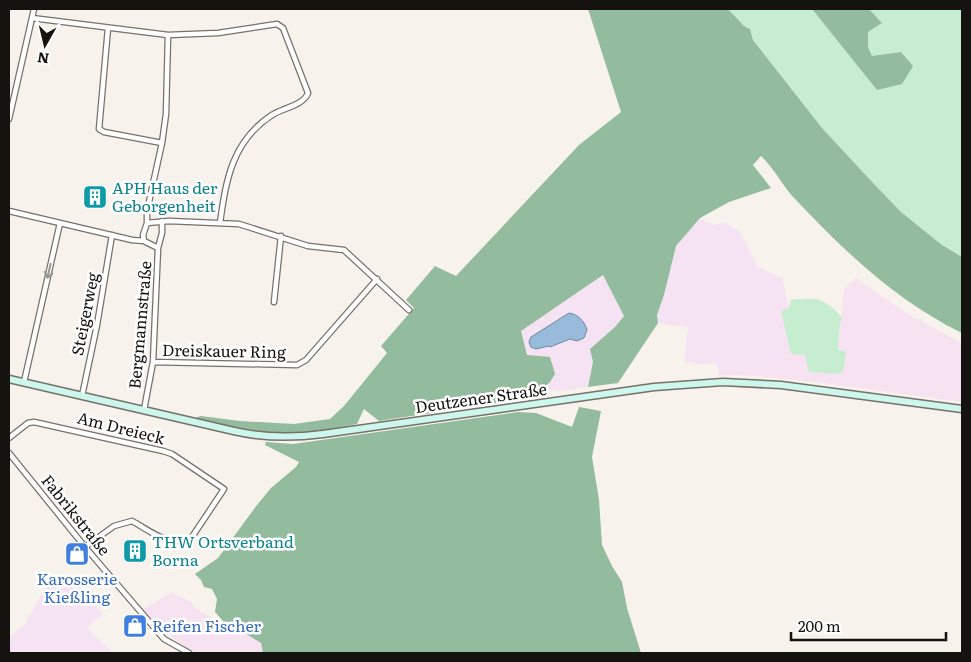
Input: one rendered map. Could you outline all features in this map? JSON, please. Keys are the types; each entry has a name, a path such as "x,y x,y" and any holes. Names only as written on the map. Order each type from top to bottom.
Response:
{"main road":[{"name":"Deutzener Straße","path":"9,379 248,434 264,436 303,437 654,387 723,382 781,385 962,409"}],"street":[{"path":"9,119 34,9"},
{"path":"32,18 168,35 218,33 277,24 283,28 308,89 308,94 305,99 265,120 241,147 234,158 228,175 220,223"},
{"path":"108,28 99,129 104,132 162,143"},
{"name":"Bergmannstraße","path":"144,410 153,362 158,248 144,241 143,235 147,223 147,210 162,143 166,114 168,35"},
{"path":"9,211 144,241"},
{"path":"158,248 162,233 162,221"},
{"path":"147,223 162,221 245,225 308,246 344,250 409,310"},
{"path":"24,382 60,223"},
{"name":"Steigerweg","path":"82,396 97,325 112,235"},
{"path":"274,302 280,236"},
{"name":"Dreiskauer Ring","path":"153,362 297,365 306,360 377,279"},
{"name":"Am Dreieck","path":"9,438 28,423 34,422 85,432 172,454 224,489 192,537 184,541 176,542 164,539 132,521 114,526 85,547"},
{"name":"Fabrikstraße","path":"9,453 85,547 164,639 189,653"}],"shaded area":[{"path":"700,218 713,225 724,222 740,232 757,266 782,278 789,308 781,311 792,356 726,373 726,375 719,375 717,363 695,365 695,362 684,363 688,327 658,323 657,315 676,246"},
{"path":"604,275 624,316 615,327 590,349 593,361 588,387 561,391 547,389 551,377 527,355 520,331"},
{"path":"856,278 908,314 962,343 962,402 816,382 726,375 726,373 792,356 791,354 805,355 845,351 838,350 844,289"},
{"path":"49,582 59,588 66,583 79,585 103,614 87,628 113,653 9,653 9,638 25,624"},
{"path":"172,592 194,604 193,607 228,628 235,627 261,643 263,653 196,653 179,643 142,610"}],"green space":[{"path":"588,9 728,9 744,26 750,29 753,40 822,128 874,184 901,212 942,245 962,257 962,333 939,321 894,291 853,257 791,195 761,156 753,165 771,188 729,202 700,218 676,246 657,315 658,323 618,383 588,387 593,362 590,349 615,327 624,316 603,275 521,331 527,355 550,357 555,374 550,382 534,397 379,421 364,409 357,424 287,435 245,431 194,418 201,416 240,421 294,424 330,419 344,406 387,353 381,346 414,308 406,300 435,266 456,276 579,145 621,112"},
{"path":"728,9 812,9 877,90 901,52 872,57 868,47 868,32 882,23 869,9 962,9 962,257 942,245 901,212 874,184 822,128 753,40 750,29 744,26"},
{"path":"812,9 869,9 882,23 868,32 868,47 872,56 901,52 913,66 902,84 877,90"},
{"path":"791,300 819,300 831,306 842,318 838,350 846,351 844,368 840,374 809,372 805,355 791,354 781,311 789,308"},
{"path":"579,407 601,411 592,457 599,500 602,545 622,582 627,608 641,653 263,653 261,643 235,627 229,628 215,612 217,599 212,589 204,587 201,580 195,574 218,558 271,488 296,467 299,462 265,445 266,442 293,444 518,412 536,413 572,427"}],"water":[{"path":"569,313 581,319 585,324 587,330 584,338 577,341 570,339 550,347 536,349 531,347 529,342 531,337"}],"place":[{"name":"APH Haus der Geborgenheit","path":"95,197"},
{"name":"THW Ortsverband Borna","path":"135,551"},
{"name":"Karosserie Kießling","path":"77,554"},
{"name":"Reifen Fischer","path":"135,626"}]}
